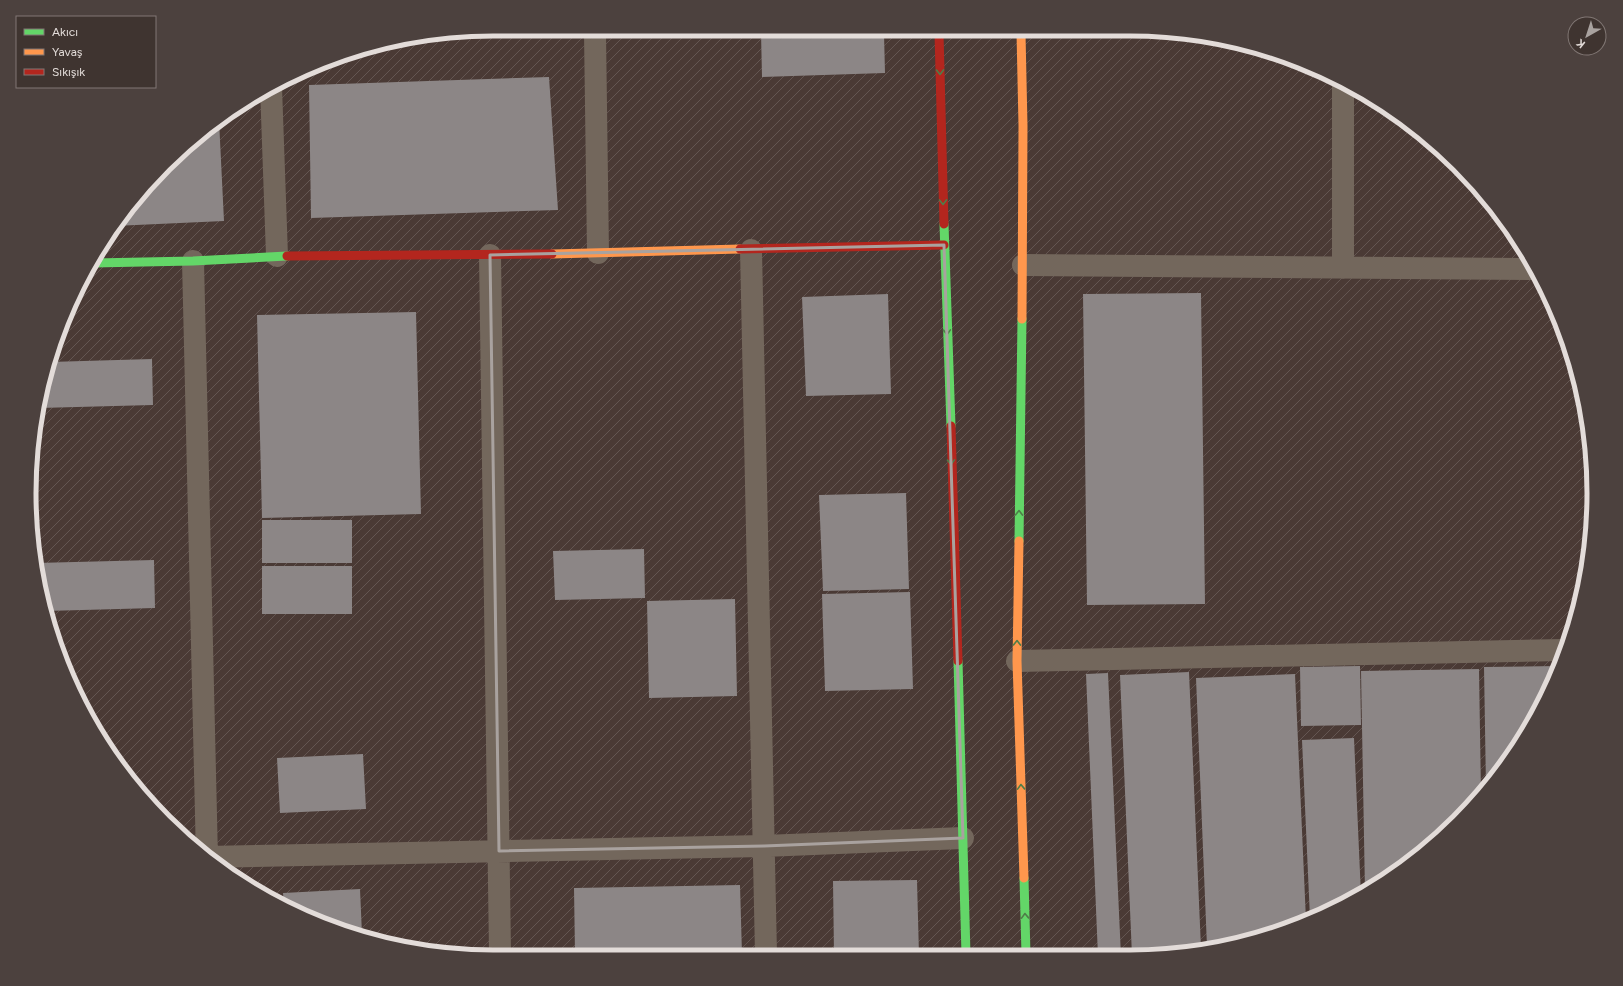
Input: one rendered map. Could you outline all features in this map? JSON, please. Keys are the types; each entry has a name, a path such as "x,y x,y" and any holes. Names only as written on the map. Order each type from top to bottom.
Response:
{"main road":[{"path":"939,36 966,950"},
{"path":"1021,36 1023,265 1017,661 1026,950"},
{"path":"98,263 194,261 277,256 490,255 944,245"}],"street":[{"path":"595,36 598,253"},
{"path":"1343,89 1343,268"},
{"path":"271,93 277,256"},
{"path":"751,250 766,950"},
{"path":"490,255 500,950"},
{"path":"194,261 206,848"},
{"path":"1023,265 1528,269"},
{"path":"1017,661 1559,650"},
{"path":"216,857 764,846 963,838"}],"highlighted area":[{"path":"944,245 963,838 764,846 499,851 490,255"}],"shaded area":[{"path":"493,36 1160,37 1219,45 1277,60 1332,83 1359,97 1384,113 1431,149 1453,170 1493,215 1510,239 1540,291 1552,318 1563,346 1578,404 1583,433 1587,493 1583,553 1578,582 1563,640 1552,668 1526,722 1510,747 1474,794 1431,837 1408,856 1358,889 1332,903 1277,926 1219,941 1160,949 463,949 404,941 346,926 291,903 264,889 239,873 192,837 149,794 130,771 97,722 71,668 60,640 45,582 37,523 37,463 45,404 60,346 83,291 97,264 130,215 149,192 192,149 239,113 264,97 291,83 346,60 404,45 433,40"}],"building":[{"path":"761,36 884,36 885,73 762,77"},
{"path":"549,77 558,210 311,218 309,85"},
{"path":"219,127 224,221 122,226 149,192 170,170 192,149"},
{"path":"1201,293 1205,604 1087,605 1083,294"},
{"path":"888,294 891,394 806,396 802,297"},
{"path":"416,312 421,514 262,518 257,315"},
{"path":"152,359 153,405 44,408 56,362"},
{"path":"906,493 909,589 823,591 819,495"},
{"path":"262,520 352,520 352,563 262,563"},
{"path":"644,549 645,598 555,600 553,551"},
{"path":"154,560 155,608 52,611 42,563"},
{"path":"262,566 352,566 352,614 262,614"},
{"path":"910,592 913,689 825,691 822,594"},
{"path":"735,599 737,696 649,698 647,601"},
{"path":"1360,666 1361,725 1301,726 1300,667"},
{"path":"1553,666 1526,722 1486,780 1484,667"},
{"path":"1479,669 1481,786 1431,837 1408,856 1365,885 1361,671"},
{"path":"1189,672 1201,944 1160,949 1132,950 1120,675"},
{"path":"1108,673 1121,950 1098,950 1086,674"},
{"path":"1295,674 1306,915 1277,926 1207,943 1196,678"},
{"path":"1354,738 1361,887 1310,913 1302,740"},
{"path":"363,754 366,809 280,813 277,758"},
{"path":"917,880 919,950 834,950 833,881"},
{"path":"740,885 742,950 575,950 574,888"},
{"path":"360,889 362,930 346,926 291,903 284,899 283,893"}],"traffic: fast":[{"path":"944,224 951,426"},
{"path":"98,263 193,261 287,256"},
{"path":"1019,541 1022,319"},
{"path":"958,661 966,950"},
{"path":"1024,878 1026,950"}],"traffic: slow":[{"path":"1021,36 1023,126 1022,319"},
{"path":"552,254 740,249"},
{"path":"1019,541 1017,661 1024,878"}],"traffic: jam":[{"path":"939,36 944,224"},
{"path":"740,249 944,245"},
{"path":"287,256 552,254"},
{"path":"951,426 958,661"}]}
